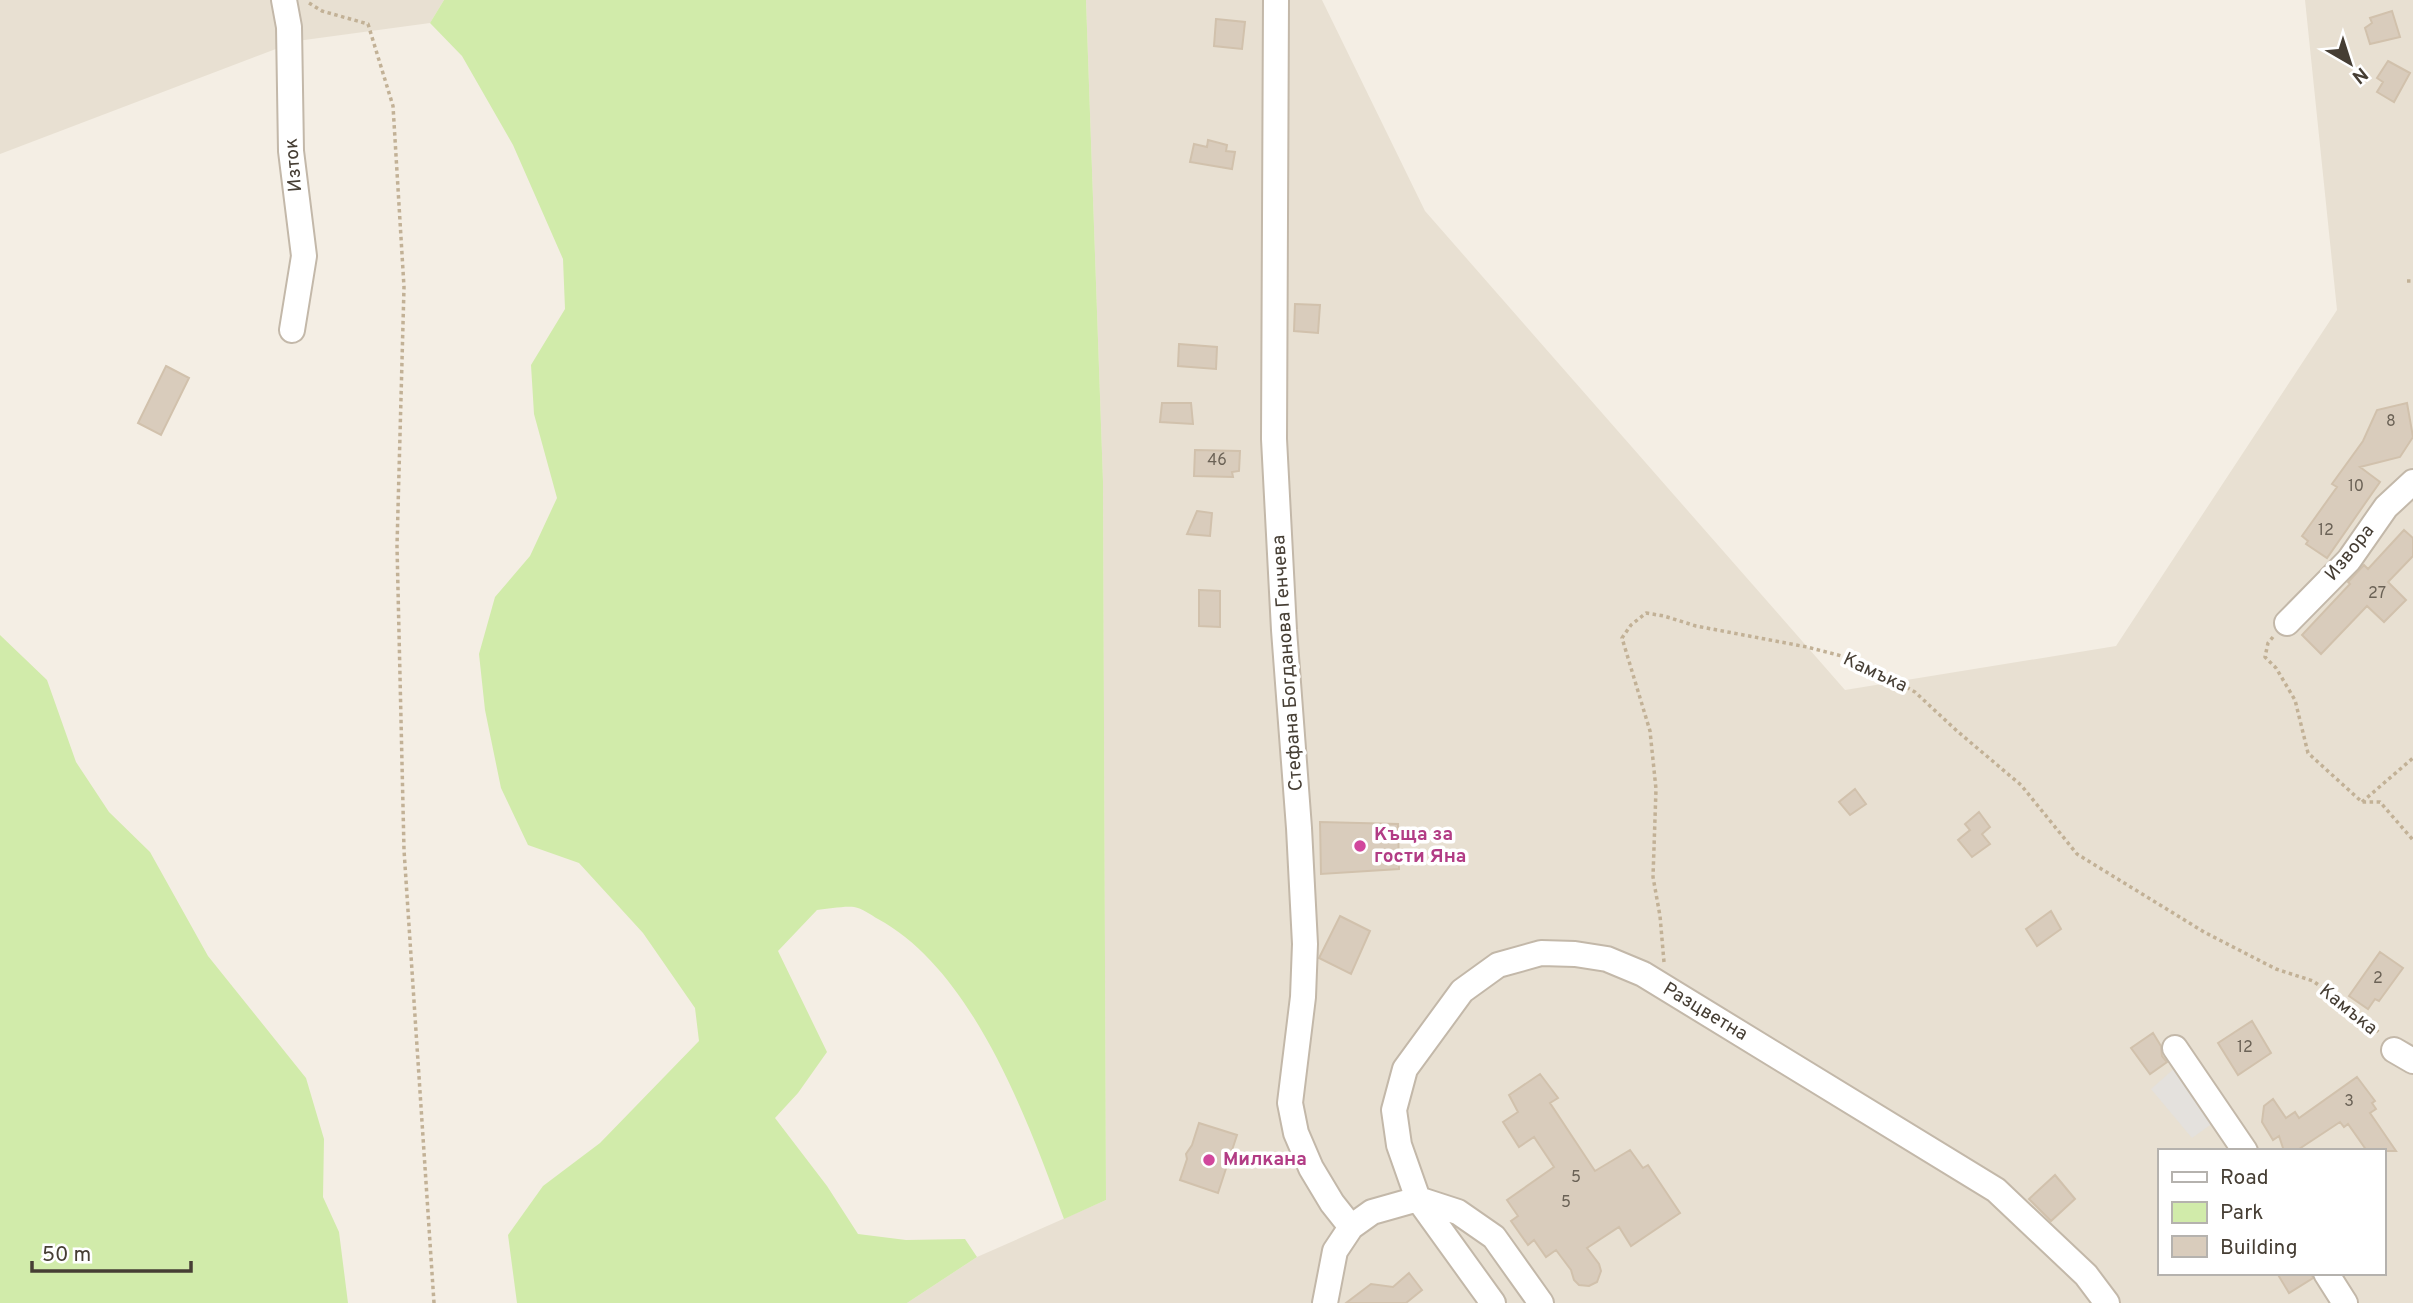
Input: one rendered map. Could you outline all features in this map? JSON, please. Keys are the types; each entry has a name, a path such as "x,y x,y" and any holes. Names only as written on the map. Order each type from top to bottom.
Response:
{"street":[{"name":"Изток","path":"284,0 289,27 291,151 304,257 292,330"},
{"name":"Стефана Богданова Генчева","path":"1276,0 1274,439 1305,944 1303,998 1290,1103 1296,1133 1311,1168 1332,1203 1351,1227"},
{"name":"Извора","path":"2287,623 2349,561 2386,507 2413,482"},
{"name":"Разцветна","path":"1493,1303 1418,1199 1399,1146 1394,1110 1405,1069 1462,991 1498,965 1541,953 1607,959 1643,974 1996,1190 2085,1275 2107,1303"},
{"path":"2175,1048 2244,1149"},
{"path":"1325,1303 1335,1251 1351,1227 1372,1212 1418,1199 1458,1212 1494,1237 1541,1303"},
{"path":"2327,1275 2345,1303"}],"path":[{"path":"304,0 322,11 368,24 393,106 404,287 397,545 404,850 434,1303"},
{"path":"2407,281 2413,281"},
{"name":"Камъка","path":"1667,989 1660,916 1653,877 1656,789 1650,731 1622,638 1631,625 1646,613 1842,656 1915,692 2021,785 2077,855 2204,932 2276,969 2313,981 2365,1018 2404,1056"},
{"path":"2287,623 2268,643 2265,657 2276,668 2295,700 2308,753 2362,802 2380,802 2413,840"},
{"path":"2362,802 2413,758"}],"shaded area":[{"path":"0,0 444,0 430,23 297,41 0,154"},
{"path":"1086,0 1322,0 1425,211 1845,690 2116,646 2337,310 2305,0 2413,0 2413,1303 907,1303 977,1257 1106,1200 1103,481"},
{"path":"2176,1067 2213,1123 2192,1138 2151,1089"}],"green space":[{"path":"444,0 1086,0 1103,481 1106,1200 1064,1219 1015,1095 993,1052 970,1011 942,974 912,943 863,910 845,907 817,910 778,951 827,1052 798,1093 775,1118 827,1186 858,1234 906,1240 965,1239 977,1257 907,1303 517,1303 508,1235 543,1186 600,1143 699,1041 695,1008 643,933 579,863 528,845 501,788 485,710 479,654 495,597 530,556 557,498 534,414 531,365 565,309 563,259 513,145 462,56 430,23"},
{"path":"0,635 47,680 76,762 109,812 150,852 208,956 306,1078 324,1139 323,1197 339,1232 348,1303 0,1303"}],"building":[{"path":"2392,11 2400,37 2370,44 2365,28 2372,23 2370,18"},
{"path":"1216,19 1245,22 1242,49 1214,46"},
{"path":"2388,61 2410,73 2394,102 2377,92 2383,82 2377,78"},
{"path":"1208,140 1227,145 1226,151 1235,152 1232,169 1190,162 1194,144 1207,147"},
{"path":"1295,304 1320,305 1318,333 1294,331"},
{"path":"1179,344 1217,347 1216,369 1178,366"},
{"path":"166,366 189,378 161,435 138,423"},
{"path":"1162,403 1191,403 1193,424 1160,422"},
{"path":"2407,403 2413,437 2400,457 2360,467 2380,482 2327,558 2306,544 2308,541 2302,536 2337,487 2332,484 2363,441 2377,410"},
{"path":"1195,450 1240,451 1239,471 1232,472 1233,477 1194,476"},
{"path":"1197,511 1212,513 1210,536 1187,534"},
{"path":"2404,530 2413,538 2413,556 2388,582 2406,600 2384,622 2367,606 2321,654 2302,635 2350,584 2348,582 2364,565 2368,569"},
{"path":"1199,590 1220,591 1220,627 1199,626"},
{"path":"1855,789 1866,804 1850,815 1839,802"},
{"path":"1979,812 1990,827 1982,834 1990,844 1972,857 1958,840 1970,830 1965,824"},
{"name":"Къща за гости Яна","path":"1320,822 1398,824 1399,869 1321,874"},
{"path":"2051,911 2061,929 2037,946 2026,929"},
{"path":"1340,916 1370,931 1351,974 1319,958"},
{"path":"2380,952 2403,968 2379,1001 2375,999 2368,1009 2349,996"},
{"path":"2252,1021 2271,1053 2238,1075 2218,1043"},
{"path":"2153,1033 2167,1062 2150,1074 2131,1048"},
{"path":"1540,1074 1558,1098 1550,1103 1595,1171 1630,1150 1643,1168 1648,1165 1680,1213 1631,1246 1619,1227 1587,1248 1601,1271 1597,1282 1589,1286 1579,1285 1574,1280 1571,1270 1556,1250 1546,1257 1534,1240 1528,1245 1511,1221 1518,1216 1507,1200 1554,1167 1534,1137 1519,1147 1503,1122 1518,1112 1509,1095"},
{"path":"2357,1077 2375,1101 2372,1103 2376,1109 2370,1113 2396,1151 2366,1149 2348,1124 2344,1127 2340,1122 2299,1149 2283,1149 2279,1136 2273,1140 2262,1122 2264,1106 2273,1099 2286,1118 2295,1112 2299,1118"},
{"name":"Милкана","path":"1199,1123 1237,1135 1218,1193 1180,1180 1186,1154"},
{"path":"2055,1175 2075,1199 2051,1221 2029,1199"},
{"path":"1409,1273 1422,1290 1406,1303 1346,1303 1371,1284 1393,1287"},
{"path":"2278,1275 2312,1275 2313,1278 2289,1293"}],"place":[{"name":"Къща за гости Яна","path":"1360,846"},
{"name":"Милкана","path":"1209,1160"}]}
